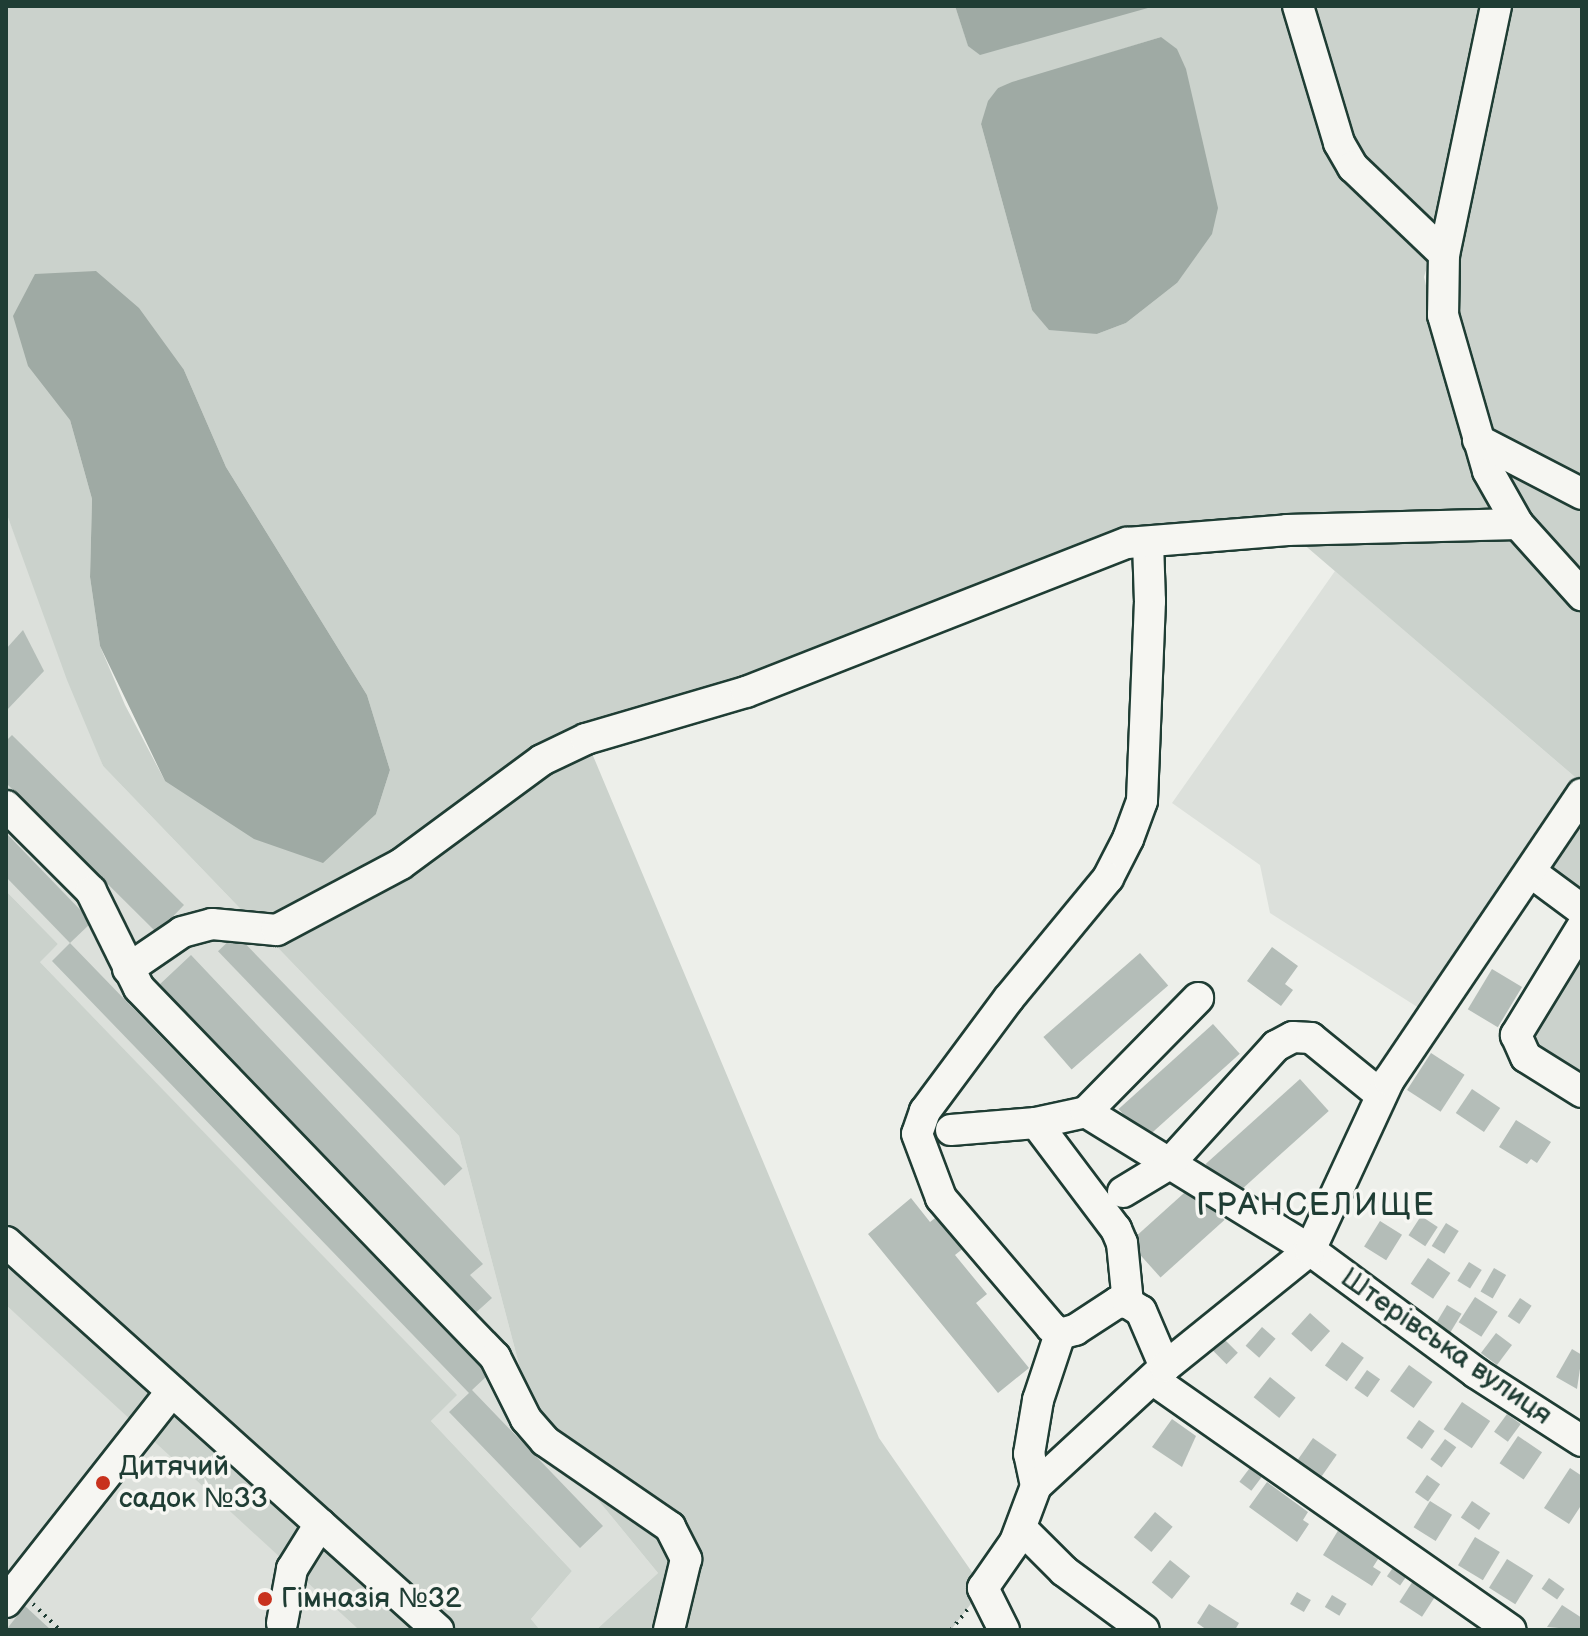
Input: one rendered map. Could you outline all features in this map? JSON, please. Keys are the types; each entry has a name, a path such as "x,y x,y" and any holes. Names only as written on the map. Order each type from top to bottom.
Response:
{"street":[{"path":"1298,6 1339,143 1353,167 1444,254"},
{"path":"1496,6 1444,254 1443,315 1488,471 1518,524 1582,595"},
{"path":"1478,440 1582,494"},
{"path":"128,969 182,932 212,924 277,930 401,864 542,760 586,739 746,692 1127,543 1287,530 1518,524"},
{"path":"1060,1334 941,1198 917,1134 925,1111 991,1023 1108,878 1128,839 1142,801 1150,601 1148,542"},
{"path":"1004,1630 983,1588 1022,1529 1036,1486 1160,1374 1310,1250 1381,1095 1582,794"},
{"path":"6,806 91,891 111,922 128,969 139,988 495,1357 526,1419 545,1441 670,1527 686,1559 669,1630"},
{"path":"1532,873 1582,910"},
{"path":"1582,927 1516,1035 1526,1057 1582,1092"},
{"path":"951,1130 1036,1123 1086,1112 1198,998"},
{"path":"1123,1192 1168,1165 1276,1046 1293,1037 1311,1038 1381,1095"},
{"name":"Штерівська вулиця","path":"1086,1112 1310,1250 1476,1373 1582,1441"},
{"path":"1036,1123 1116,1229 1128,1303"},
{"path":"6,1242 438,1630"},
{"path":"1036,1486 1029,1454 1038,1400 1060,1334 1118,1302 1128,1303 1141,1311 1160,1374 1504,1624"},
{"path":"11,1596 172,1391"},
{"path":"282,1623 292,1569 320,1524"},
{"path":"1022,1529 1064,1571 1144,1630"}],"path":[{"path":"11,1596 60,1630"}],"shaded area":[{"path":"6,6 955,6 968,45 1155,6 1485,6 1454,174 1424,277 1447,374 1443,315 1496,6 1582,6 1582,783 1287,530 1148,542 586,739 879,1438 983,1588 951,1630 596,1630 658,1573 575,1472 527,1395 459,1136 103,766 67,680 6,512","holes":["1161,37 1177,283 1126,323 1097,334 1032,310 981,124 998,88","184,370 226,467 367,695 390,770 376,814 165,781 125,705 100,646 90,577 92,499 70,420"]},
{"path":"955,6 1155,6 980,55 968,46"},
{"path":"1161,37 1177,49 1186,69 1218,208 1212,234 1177,283 1126,323 1097,334 1049,330 1032,310 981,124 988,101 998,88 1012,82"},
{"path":"96,271 139,308 184,370 226,467 367,695 390,770 376,814 323,863 254,839 165,781 100,646 90,577 92,499 70,420 28,366 13,316 35,274"},
{"path":"6,512 103,766 459,1136 527,1395 575,1472 658,1573 596,1630 540,1630 531,1619 572,1571 431,1421 456,1395 39,961 58,944 6,891"},
{"path":"1335,571 1582,783 1433,1017 1270,913 1260,865 1172,803"},
{"path":"1582,794 1582,910 1532,873"},
{"path":"6,891 58,944 40,962 457,1395 431,1421 572,1571 531,1619 540,1630 359,1630 6,1305"},
{"path":"1582,927 1582,1092 1526,1057 1520,1022"},
{"name":"Дитячий садок №33","path":"6,1305 66,1358 359,1630 6,1630"}],"building":[{"path":"23,630 44,671 6,711 6,649"},
{"path":"12,735 184,905 157,933 6,783 6,741"},
{"path":"6,833 92,922 70,943 6,877"},
{"path":"236,934 462,1169 444,1186 218,951"},
{"path":"70,943 488,1375 472,1390 603,1526 580,1548 449,1412 469,1393 52,961"},
{"path":"1272,947 1298,966 1285,984 1293,990 1281,1006 1247,981"},
{"path":"1140,953 1168,985 1072,1069 1043,1037"},
{"path":"191,955 483,1264 470,1275 492,1298 471,1317 158,986"},
{"path":"1492,969 1522,987 1498,1027 1468,1009"},
{"path":"1213,1024 1240,1054 1145,1139 1119,1109"},
{"path":"1431,1053 1465,1075 1441,1112 1407,1090"},
{"path":"1300,1079 1329,1111 1234,1196 1206,1164"},
{"path":"1472,1089 1500,1108 1484,1132 1456,1113"},
{"path":"1516,1120 1551,1142 1537,1163 1531,1159 1527,1164 1499,1147"},
{"path":"1193,1185 1224,1220 1161,1277 1129,1243"},
{"path":"911,1198 930,1222 939,1215 965,1247 955,1255 987,1294 976,1303 1029,1368 998,1393 868,1234"},
{"path":"1421,1216 1438,1227 1425,1246 1408,1235"},
{"path":"1380,1221 1402,1235 1386,1260 1364,1246"},
{"path":"1446,1223 1459,1231 1444,1254 1432,1246"},
{"path":"1428,1258 1450,1273 1433,1299 1411,1284"},
{"path":"1469,1262 1482,1270 1470,1289 1457,1281"},
{"path":"1494,1268 1506,1275 1493,1298 1480,1291"},
{"path":"1475,1297 1498,1312 1481,1337 1459,1322"},
{"path":"1520,1298 1532,1306 1519,1324 1508,1316"},
{"path":"1447,1305 1462,1314 1449,1334 1435,1326"},
{"path":"1310,1313 1330,1331 1311,1352 1291,1334"},
{"path":"1262,1327 1276,1339 1259,1358 1246,1346"},
{"path":"1496,1333 1512,1345 1497,1365 1481,1353"},
{"path":"1223,1338 1238,1353 1227,1364 1212,1349"},
{"path":"1342,1342 1364,1358 1347,1381 1325,1365"},
{"path":"1572,1349 1582,1355 1577,1389 1556,1377"},
{"path":"1409,1365 1432,1382 1414,1408 1390,1391"},
{"path":"1367,1370 1380,1379 1367,1397 1354,1388"},
{"path":"1270,1377 1296,1398 1279,1418 1254,1397"},
{"path":"1462,1402 1490,1421 1472,1448 1444,1429"},
{"path":"1507,1414 1521,1424 1508,1442 1494,1432"},
{"path":"1172,1419 1196,1436 1182,1467 1152,1447"},
{"path":"1419,1420 1435,1431 1422,1449 1406,1438"},
{"path":"1518,1436 1542,1452 1524,1480 1500,1463"},
{"path":"1313,1438 1337,1455 1320,1478 1296,1462"},
{"path":"1445,1439 1456,1447 1442,1467 1430,1459"},
{"path":"1252,1465 1264,1474 1251,1491 1239,1482"},
{"path":"1570,1468 1582,1476 1582,1504 1569,1524 1544,1508"},
{"path":"1427,1475 1440,1484 1428,1501 1415,1492"},
{"path":"1267,1482 1308,1512 1303,1520 1309,1524 1297,1542 1249,1507"},
{"path":"1430,1501 1452,1515 1436,1541 1414,1527"},
{"path":"1472,1501 1490,1513 1479,1530 1461,1518"},
{"path":"1155,1512 1173,1527 1151,1552 1134,1537"},
{"path":"1339,1529 1380,1556 1373,1567 1381,1572 1372,1586 1323,1555"},
{"path":"1475,1537 1500,1552 1483,1580 1458,1565"},
{"path":"1399,1559 1412,1568 1400,1585 1387,1576"},
{"path":"1507,1559 1533,1575 1515,1604 1489,1588"},
{"path":"1170,1560 1190,1576 1172,1599 1152,1583"},
{"path":"1549,1578 1565,1589 1557,1600 1542,1589"},
{"path":"1413,1581 1436,1596 1422,1617 1399,1602"},
{"path":"1297,1592 1311,1600 1304,1612 1290,1604"},
{"path":"1332,1595 1347,1604 1339,1616 1325,1607"},
{"path":"1209,1604 1239,1623 1235,1630 1207,1630 1197,1623"},
{"path":"1562,1605 1582,1618 1582,1630 1547,1627"},
{"path":"25,1606 51,1630 6,1630"}],"place":[{"name":"Дитячий садок №33","path":"103,1483"},
{"name":"Гімназія №32","path":"265,1599"}],"district":[{"name":"ГРАНСЕЛИЩЕ","path":"1316,1206"}]}
